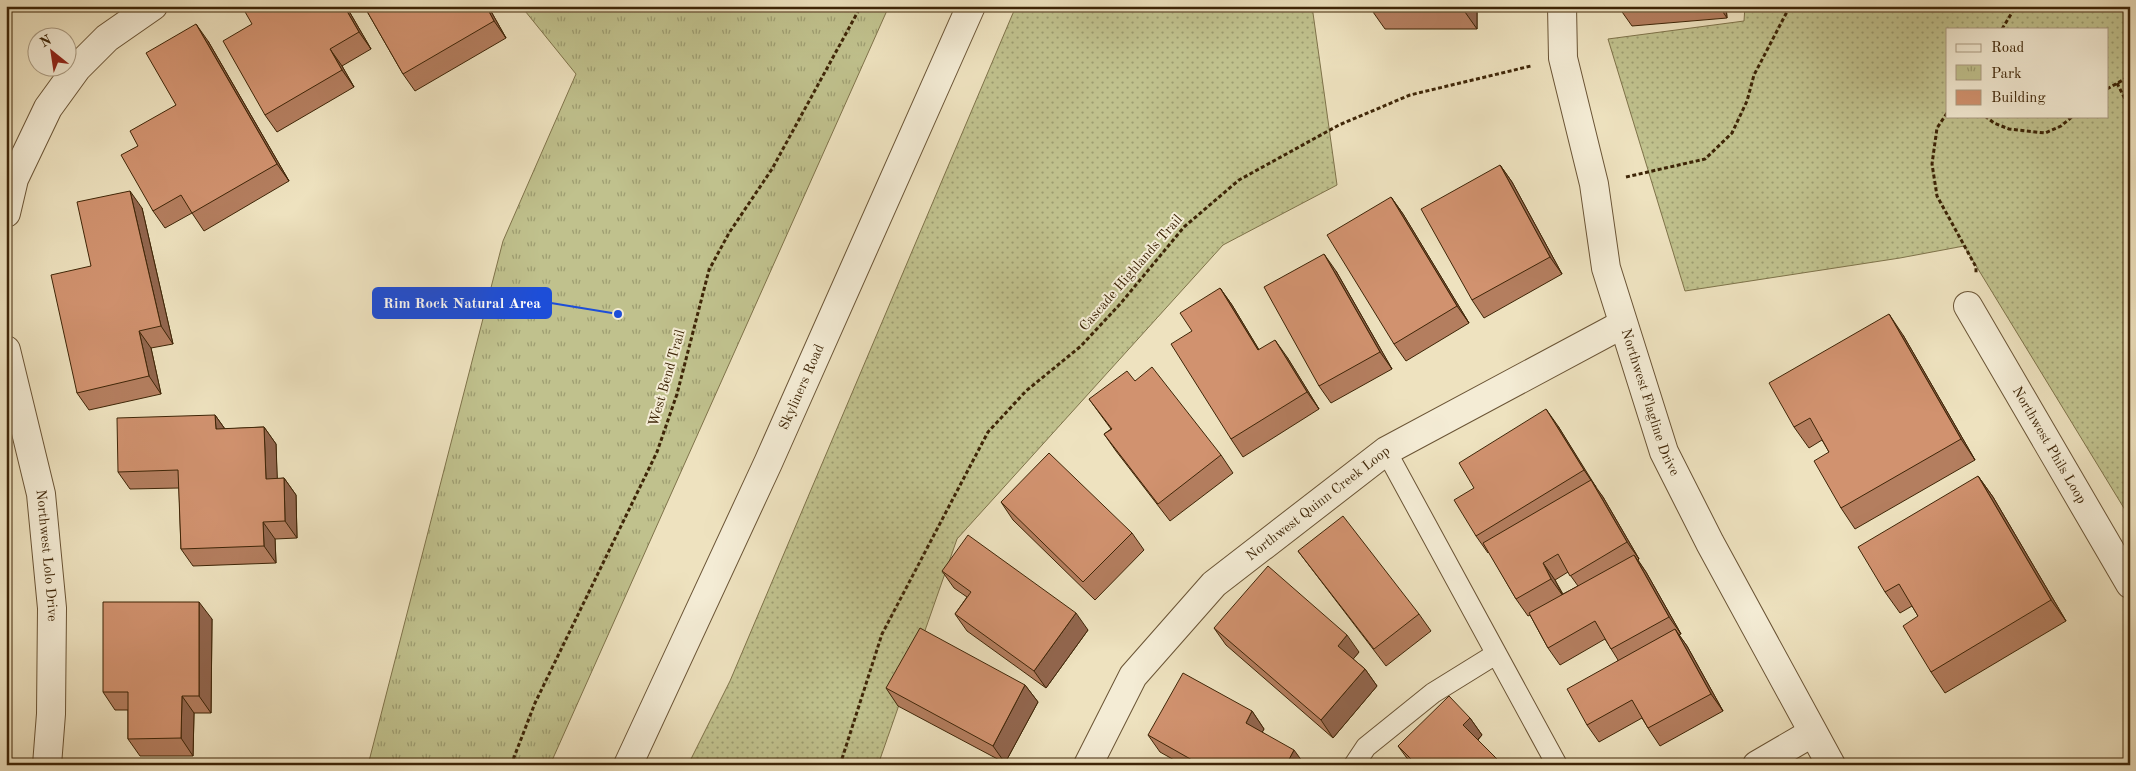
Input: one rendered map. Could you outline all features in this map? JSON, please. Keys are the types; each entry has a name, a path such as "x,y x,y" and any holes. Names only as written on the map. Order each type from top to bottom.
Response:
{"street":[{"path":"6,213 14,179 48,108 77,68 106,38 153,6"},
{"name":"Skyliners Road","path":"628,765 760,481 971,6"},
{"name":"Northwest Flagline Drive","path":"1562,6 1563,58 1594,184 1606,268 1664,452 1710,543 1831,765"},
{"name":"Northwest Phils Loop","path":"1968,306 2130,584"},
{"name":"Northwest Quinn Creek Loop","path":"1088,765 1133,676 1214,584 1386,451 1623,324"},
{"name":"Northwest Lolo Drive","path":"6,350 42,504 52,608 51,714 47,765"},
{"path":"1757,765 1812,733"}],"lane":[{"path":"1386,451 1557,765"},
{"path":"1354,765 1366,747 1433,694 1496,654"}],"path":[{"name":"West Bend Trail","path":"511,765 535,703 657,452 677,394 709,270 728,233 772,169 861,6"},
{"path":"1594,184 1705,159 1732,133 1747,102 1754,75 1790,6"},
{"path":"2003,28 2016,6"},
{"name":"Cascade Highlands Trail","path":"840,765 882,634 988,432 1026,391 1081,346 1121,303 1184,227 1239,180 1339,125 1410,95 1563,58"},
{"path":"2108,88 2130,76"},
{"path":"2117,83 2130,109"},
{"path":"1946,115 1938,128 1932,164 1937,196 1976,267 1977,282 1968,306"},
{"path":"1987,118 1994,124 2009,129 2046,133 2061,126 2071,118"}],"green space":[{"path":"521,6 889,6 550,765 368,765 503,241 576,74"},
{"path":"1016,6 1312,6 1337,185 1223,245 957,539 878,765 688,765 730,681"},
{"path":"1745,6 2130,6 2130,518 1964,246 1900,258 1685,291 1608,39 1744,21"}],"building":[{"path":"250,6 344,6 359,32 330,49 342,70 265,115 223,41 252,24 244,10"},
{"path":"364,6 486,6 494,21 403,74"},
{"path":"1373,6 1465,6 1465,12 1373,12"},
{"path":"1620,6 1651,6 1620,9"},
{"path":"196,24 277,164 192,213 181,195 153,211 121,155 138,146 130,131 176,105 146,53"},
{"path":"1500,165 1550,257 1472,300 1421,209"},
{"path":"130,191 161,326 139,331 149,376 77,393 51,275 91,266 77,202"},
{"path":"1391,197 1457,306 1394,344 1327,235"},
{"path":"1324,254 1380,352 1319,386 1264,287"},
{"path":"1220,288 1258,350 1275,340 1307,392 1231,439 1171,344 1192,331 1180,313"},
{"path":"1889,314 1961,439 1841,508 1814,461 1829,452 1810,418 1794,427 1769,383"},
{"path":"1152,367 1221,455 1158,504 1104,434 1112,429 1089,399 1127,371 1135,381"},
{"path":"1546,409 1584,470 1476,536 1454,500 1474,488 1459,463"},
{"path":"215,415 216,429 264,427 266,479 284,478 285,521 263,522 264,546 181,549 178,470 118,472 117,418"},
{"path":"1049,453 1132,533 1083,582 1001,502"},
{"path":"1978,476 2051,600 1931,672 1903,626 1918,616 1899,584 1885,592 1858,547"},
{"path":"1591,480 1627,542 1570,576 1558,554 1543,563 1551,579 1516,599 1483,543"},
{"path":"1343,516 1419,614 1374,649 1298,551"},
{"path":"968,535 1076,613 1034,671 955,614 971,592 942,571"},
{"path":"1634,555 1669,617 1611,649 1595,621 1548,648 1529,613"},
{"path":"1268,566 1347,635 1338,646 1365,669 1321,720 1214,628"},
{"path":"103,602 199,602 199,696 182,696 181,738 128,739 128,692 103,692"},
{"path":"920,628 1025,685 993,746 886,688"},
{"path":"1675,629 1711,694 1648,728 1632,700 1587,725 1567,689"},
{"path":"1183,673 1252,711 1246,723 1294,750 1286,765 1201,765 1148,735"},
{"path":"1449,696 1470,718 1463,725 1503,765 1417,765 1398,746"}],"place":[{"name":"Rim Rock Natural Area","path":"618,314"}]}
